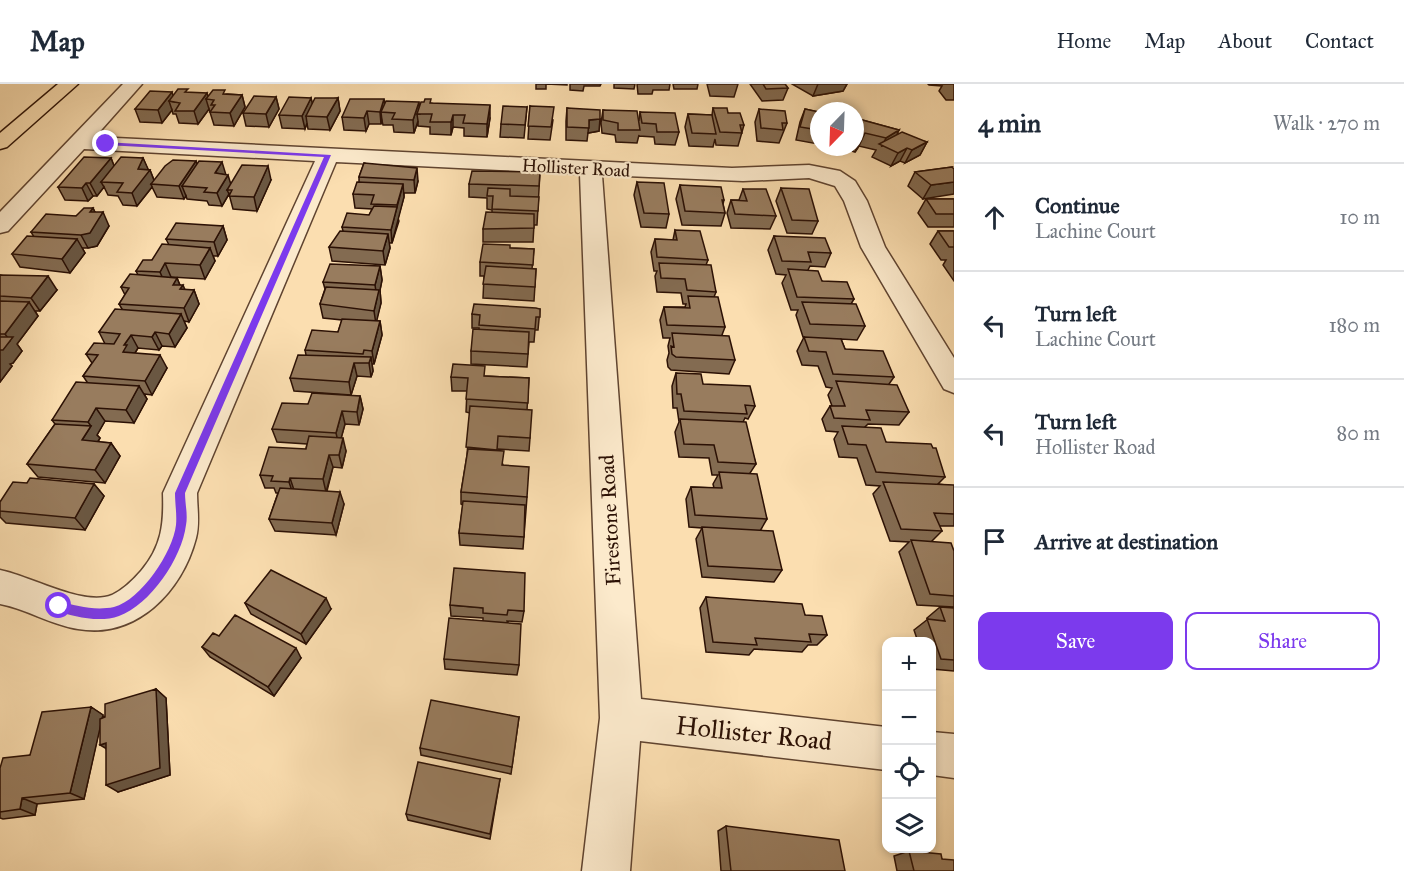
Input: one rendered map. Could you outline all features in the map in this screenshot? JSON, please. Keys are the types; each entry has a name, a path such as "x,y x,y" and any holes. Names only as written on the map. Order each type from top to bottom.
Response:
{"highway":[{"path":"0,142 53,84"},
{"path":"0,142 69,84"}],"street":[{"path":"0,226 133,84"},
{"name":"Hollister Road","path":"77,142 591,169 749,175 803,172 843,182 850,189 873,247 954,382"},
{"path":"0,587 33,594 59,606 86,613 117,612 149,590 170,559 181,526 180,493 328,155"},
{"name":"Firestone Road","path":"591,169 621,718 606,871"},
{"name":"Hollister Road","path":"621,718 882,748"},
{"path":"936,754 954,756"}],"building":[{"path":"763,84 785,84 788,88 766,89"},
{"path":"178,89 188,89 185,92 207,93 194,111 175,111 180,103 169,101"},
{"path":"213,90 225,90 223,94 242,95 230,113 210,112 215,105 211,105 214,100 206,99"},
{"path":"150,91 172,92 158,110 135,109"},
{"path":"254,96 276,97 266,114 243,113"},
{"path":"289,97 311,98 302,116 279,115"},
{"path":"315,98 338,98 327,117 306,116"},
{"path":"350,99 384,99 380,112 367,111 364,118 342,117"},
{"path":"431,99 430,103 490,105 487,124 463,123 465,115 453,115 451,122 430,122 432,114 417,114 421,102"},
{"path":"386,101 419,102 413,120 392,119 395,113 381,112"},
{"path":"503,106 527,107 525,125 501,124"},
{"path":"530,106 554,107 551,127 528,126"},
{"path":"567,108 600,110 600,119 589,120 589,128 567,127"},
{"path":"713,108 727,108 728,113 740,113 744,125 740,125 742,133 720,132"},
{"path":"759,109 785,111 787,123 782,123 783,130 761,128"},
{"path":"805,109 810,110 810,129 800,127"},
{"path":"603,110 637,111 640,130 618,130 618,123 603,120"},
{"path":"640,112 675,113 679,132 657,132 656,124 642,123"},
{"path":"688,114 712,115 716,134 692,133"},
{"path":"864,120 899,130 886,138 865,133"},
{"path":"902,132 927,142 912,150 907,148 898,153 879,144"},
{"path":"84,157 111,158 90,183 86,183 82,188 58,187"},
{"path":"121,157 143,158 138,169 150,170 132,193 117,192 123,183 101,182"},
{"path":"173,160 196,161 179,186 151,184 165,166"},
{"path":"199,161 222,162 215,173 228,175 217,193 204,192 207,188 182,186"},
{"path":"364,163 417,168 414,180 359,177"},
{"path":"242,165 268,166 254,197 229,196 232,190 227,190"},
{"path":"952,167 954,182 931,185 915,172"},
{"path":"472,171 540,172 539,186 469,184"},
{"path":"357,182 403,184 397,205 371,204 374,195 353,194"},
{"path":"637,182 664,183 669,214 644,213"},
{"path":"680,185 721,187 725,213 685,211"},
{"path":"488,188 510,189 510,196 539,197 538,211 492,209 493,196 487,196"},
{"path":"781,188 809,189 818,221 792,220"},
{"path":"743,189 766,189 776,216 735,214 731,200 747,201"},
{"path":"926,199 954,199 954,214 936,214"},
{"path":"374,206 397,207 391,230 342,227 347,213 369,215"},
{"path":"84,208 93,208 90,212 103,212 90,233 81,235 31,232 46,214 76,216"},
{"path":"486,212 534,214 534,228 483,229"},
{"path":"176,223 223,226 214,242 166,239"},
{"path":"675,230 700,231 708,260 657,257 655,239 677,240"},
{"path":"340,231 388,234 383,251 329,247"},
{"path":"938,231 954,231 954,247 949,247"},
{"path":"27,236 77,239 62,259 12,254"},
{"path":"774,236 825,238 831,253 808,252 811,262 782,261"},
{"path":"162,244 210,248 200,265 165,263 160,272 136,271 143,260 152,260"},
{"path":"483,244 534,249 533,265 480,262"},
{"path":"659,263 711,265 716,292 687,290 685,279 661,278"},
{"path":"330,264 380,266 375,285 323,282"},
{"path":"486,266 536,269 535,287 483,284"},
{"path":"788,269 818,271 822,281 847,282 854,299 797,297"},
{"path":"130,274 177,278 173,285 183,285 180,289 194,290 184,308 119,304 129,288 121,287"},
{"path":"0,275 48,276 31,298 0,296"},
{"path":"326,287 379,290 374,311 320,304"},
{"path":"688,296 718,297 725,327 667,325 664,307 690,308"},
{"path":"0,301 29,302 5,334 0,334"},
{"path":"802,302 856,304 865,326 810,324"},
{"path":"474,304 536,308 540,309 540,317 536,317 535,329 479,325 480,315 472,314"},
{"path":"115,309 181,314 169,334 155,332 152,337 131,335 124,345 127,345 123,352 160,355 145,381 83,376 98,355 86,354 94,343 114,344 120,334 99,332"},
{"path":"342,319 380,321 372,351 364,350 363,354 305,350 312,330 338,332"},
{"path":"473,329 529,332 528,354 471,351"},
{"path":"672,333 729,336 735,360 676,357 672,354 671,346 674,347"},
{"path":"0,337 13,337 3,350 0,350"},
{"path":"804,337 841,339 845,349 883,351 894,377 833,374 826,352 809,351"},
{"path":"298,355 371,357 369,363 354,363 349,382 290,378"},
{"path":"453,364 485,366 484,376 529,378 528,403 466,399 468,378 451,377"},
{"path":"676,373 701,374 703,384 750,386 755,406 745,405 747,414 684,411 681,394 677,394"},
{"path":"836,381 897,385 909,412 866,410 870,420 834,418 830,406 845,406"},
{"path":"76,382 139,386 126,410 96,408 88,422 52,420"},
{"path":"312,393 360,396 357,412 342,411 336,433 272,429 282,403 308,404"},
{"path":"470,406 532,410 530,438 498,436 497,450 466,447"},
{"path":"680,419 746,422 756,464 718,462 714,445 684,444"},
{"path":"55,424 91,426 82,440 111,443 95,470 27,464"},
{"path":"842,426 881,428 886,442 931,444 933,448 936,448 945,477 876,472 866,445 848,444"},
{"path":"309,436 343,438 339,455 329,455 323,479 290,478 289,482 271,481 273,476 260,475 269,447 306,449"},
{"path":"468,449 504,451 502,465 529,467 527,497 461,492"},
{"path":"719,472 757,474 767,519 695,515 691,487 722,488"},
{"path":"30,478 94,484 75,518 0,511 0,502 13,482 27,483"},
{"path":"883,482 954,485 954,514 934,513 942,531 901,529"},
{"path":"280,488 340,492 332,523 269,519"},
{"path":"463,501 525,505 524,537 459,533"},
{"path":"702,527 773,531 782,570 708,566"},
{"path":"911,540 951,543 954,551 954,596 930,594"},
{"path":"454,568 525,573 524,611 508,610 507,615 483,613 483,608 450,605"},
{"path":"271,570 326,598 301,634 245,603"},
{"path":"706,597 802,604 805,615 822,616 827,635 809,634 811,642 755,638 757,645 713,642"},
{"path":"940,607 954,608 954,660 941,659 936,637 933,637 927,619 945,621"},
{"path":"235,615 296,648 268,687 202,647 213,633 219,636"},
{"path":"449,618 521,624 519,665 444,659"},
{"path":"156,689 160,768 106,785 106,743 100,745 100,719 105,717 105,704"},
{"path":"431,700 519,717 512,767 420,748"},
{"path":"91,707 70,793 22,798 20,809 0,812 0,768 3,758 30,755 42,712"},
{"path":"418,762 500,779 490,834 406,814"},
{"path":"726,826 839,840 845,871 731,871"},
{"path":"910,853 941,854 942,859 954,860 954,871 914,871"}],"route":[{"path":"59,606 86,613 117,612 149,590 170,559 181,526 180,493 328,155 106,144"}]}
